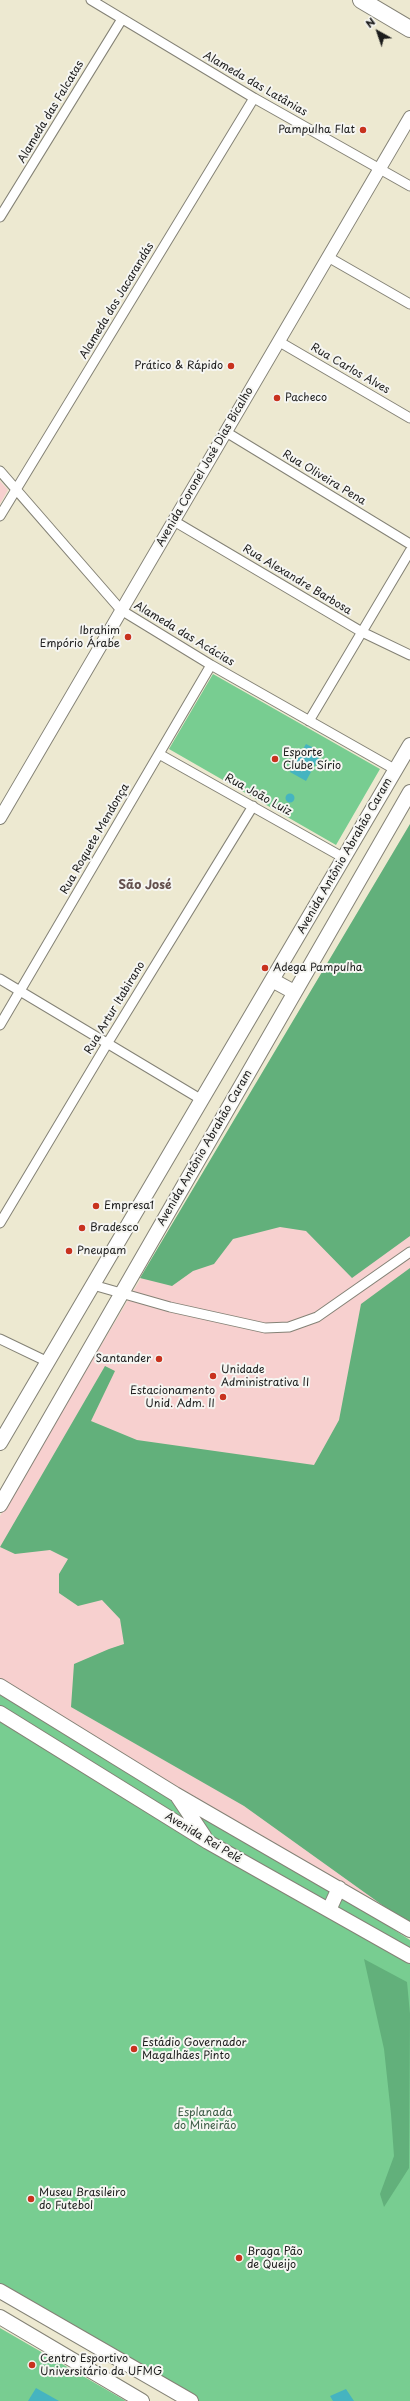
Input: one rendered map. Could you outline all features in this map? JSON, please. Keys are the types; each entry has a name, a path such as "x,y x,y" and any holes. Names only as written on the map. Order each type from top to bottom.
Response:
{"highway":[{"path":"361,0 410,29"}],"main road":[{"name":"Avenida Antônio Abrahão Caram","path":"0,1443 410,745"},
{"name":"Avenida Antônio Abrahão Caram","path":"0,1505 410,792"},
{"path":"272,980 294,992"},
{"path":"0,1686 175,1794 410,1930"},
{"name":"Avenida Rei Pelé","path":"0,1713 208,1842 410,1956"},
{"path":"13,1721 56,1720"},
{"path":"175,1794 208,1842"},
{"path":"329,1910 339,1888"},
{"path":"0,2291 191,2401"},
{"path":"0,2317 105,2377 142,2401"},
{"path":"101,2350 105,2377"}],"street":[{"name":"Alameda das Latânias","path":"91,0 254,98 410,186"},
{"name":"Alameda das Falcatas","path":"0,217 122,19"},
{"name":"Alameda dos Jacarandás","path":"0,516 254,98"},
{"name":"Avenida Coronel José Dias Bicalho","path":"0,818 410,116"},
{"path":"328,257 410,304"},
{"name":"Rua Carlos Alves","path":"278,342 410,418"},
{"name":"Rua Oliveira Pena","path":"226,432 410,544"},
{"name":"Alameda das Acácias","path":"0,471 121,610 211,665 396,770"},
{"name":"Rua Alexandre Barbosa","path":"174,521 362,632 410,655"},
{"path":"309,721 410,551"},
{"name":"Rua Roquete Mendonça","path":"0,1025 211,665"},
{"name":"Rua João Luiz","path":"159,754 344,858"},
{"name":"Rua Artur Itabirano","path":"0,1223 107,1044 253,806"},
{"path":"0,979 19,992 202,1100"},
{"path":"93,1285 170,1307 265,1328 289,1328 317,1317 410,1252"},
{"path":"0,1339 48,1362"}],"shaded area":[{"path":"0,481 8,490 0,504"},
{"path":"410,824 410,1929 0,1678 0,1516"}],"green space":[{"name":"Esporte Clube Sírio","path":"213,674 380,769 336,845 169,749"},
{"path":"410,824 410,1236 352,1278 306,1231 280,1227 233,1239 214,1264 193,1271 172,1286 140,1278"},
{"path":"410,1268 410,1925 244,1806 71,1707 74,1664 124,1644 120,1619 102,1600 78,1606 59,1593 59,1574 68,1559 50,1550 15,1554 0,1547 105,1366 115,1371 91,1421 137,1440 314,1465 339,1420 361,1304"},
{"name":"Esplanada do Mineirão","path":"0,1695 325,1885 410,1940 410,2401 181,2401 0,2298"},
{"path":"364,1959 407,1982 410,2014 409,2168 384,2207 380,2194 394,2156 391,2114 384,2049"},
{"name":"Centro Esportivo Universitário da UFMG","path":"0,2328 126,2401 0,2401"}],"water":[{"path":"306,744 322,752 306,781 290,772"},
{"path":"288,794 292,794 294,798 292,802 288,802 286,800 286,796"},
{"path":"36,2388 59,2401 28,2401"},
{"path":"346,2389 354,2401 333,2401 330,2396"}],"place":[{"name":"Pampulha Flat","path":"363,130"},
{"name":"Prático & Rápido","path":"231,366"},
{"name":"Pacheco","path":"277,398"},
{"name":"Ibrahim Empório Árabe","path":"128,637"},
{"name":"Esporte Clube Sírio","path":"275,759"},
{"name":"Adega Pampulha","path":"265,968"},
{"name":"Empresa1","path":"96,1206"},
{"name":"Bradesco","path":"82,1228"},
{"name":"Pneupam","path":"69,1251"},
{"name":"Santander","path":"159,1359"},
{"name":"Unidade Administrativa II","path":"213,1376"},
{"name":"Estacionamento Unid. Adm. II","path":"223,1397"},
{"name":"Estádio Governador Magalhães Pinto","path":"134,2049"},
{"name":"Museu Brasileiro do Futebol","path":"31,2199"},
{"name":"Braga Pão de Queijo","path":"239,2258"},
{"name":"Centro Esportivo Universitário da UFMG","path":"32,2365"}],"district":[{"name":"São José","path":"145,886"}]}
